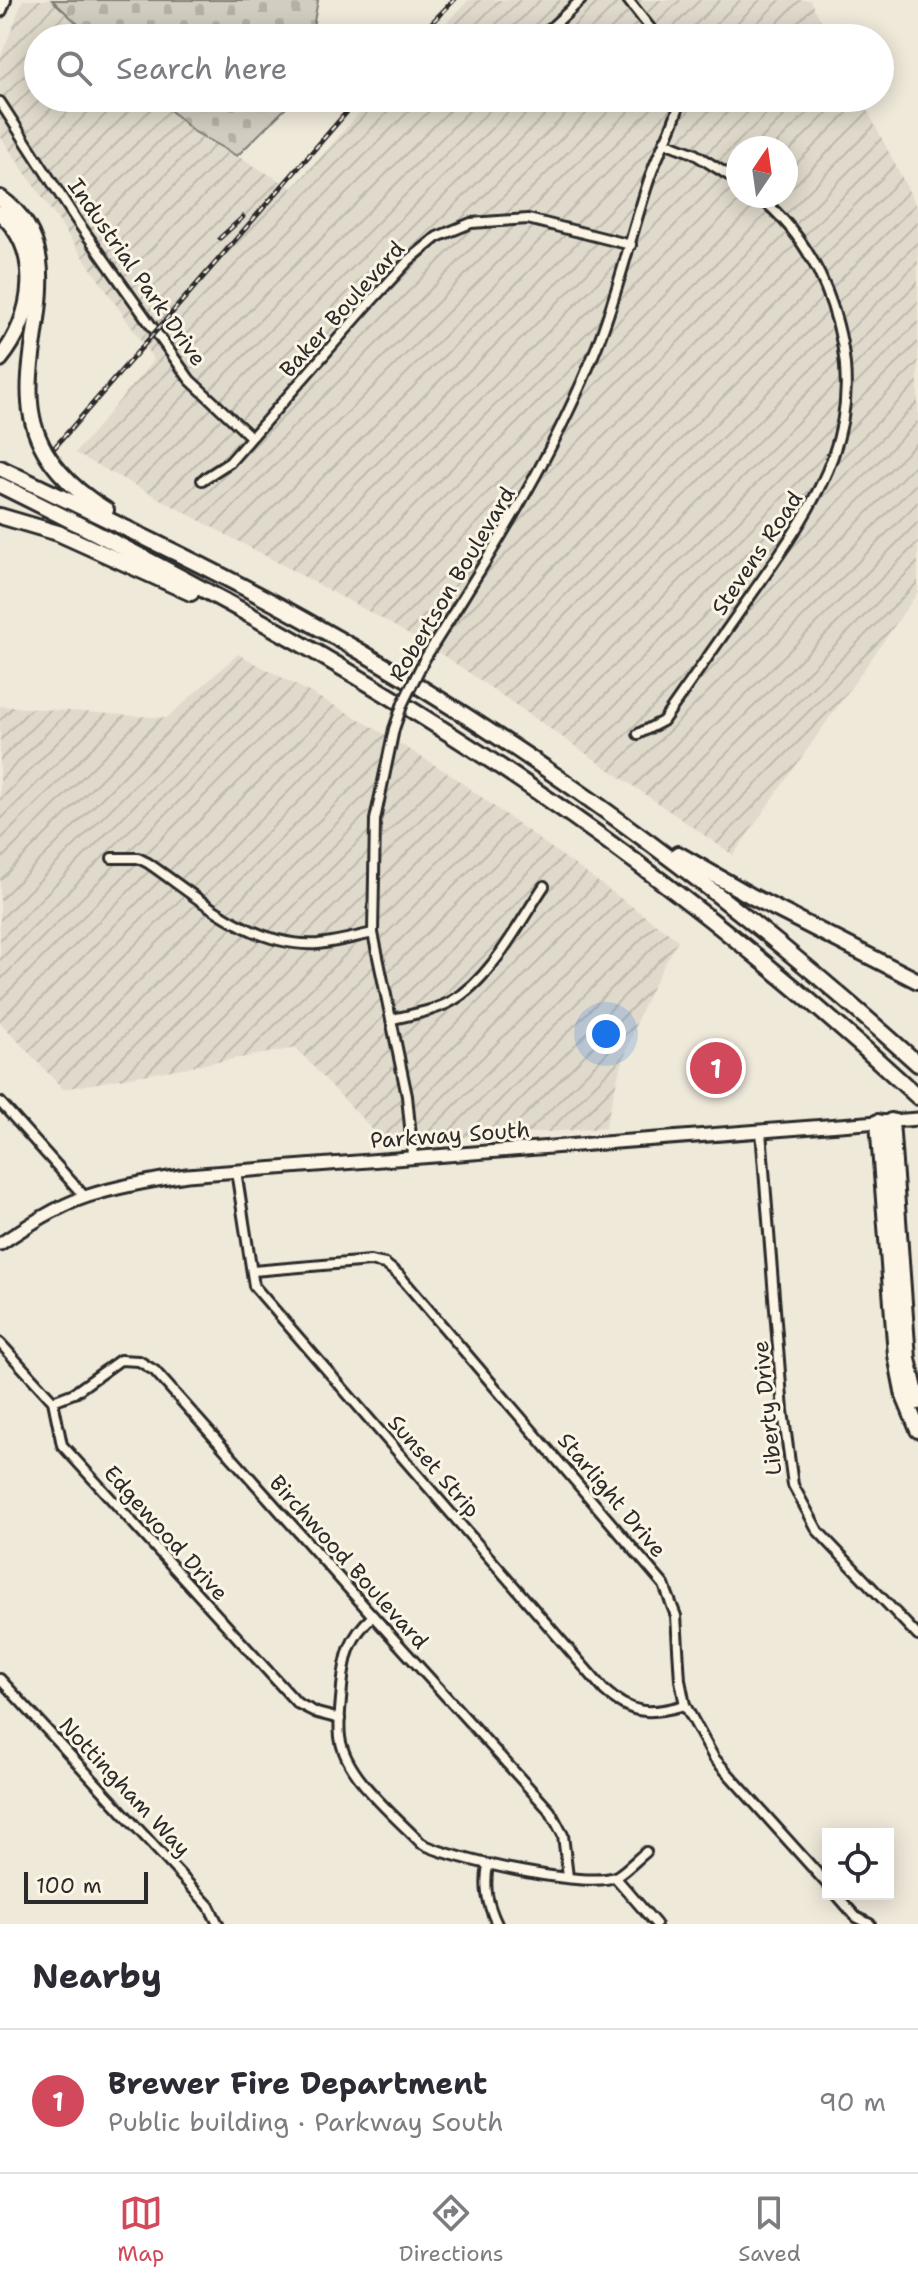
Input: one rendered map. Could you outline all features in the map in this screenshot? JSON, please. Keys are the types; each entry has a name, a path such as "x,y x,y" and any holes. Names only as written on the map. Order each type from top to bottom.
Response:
{"highway":[{"path":"0,198 25,222 38,255 40,296 29,396 41,443 60,472 85,496 175,552"},
{"path":"0,213 23,243 30,285 22,321 0,359"},
{"path":"0,468 278,605 379,662 725,882 918,981"},
{"path":"0,485 297,641 460,740 610,843 777,973 918,1097"},
{"path":"0,516 58,533 297,641"},
{"path":"563,781 750,920 918,1064"},
{"path":"885,1122 908,1359 918,1402"},
{"path":"885,1122 897,1364 904,1396 918,1430"}],"main road":[{"path":"0,10 4,0"},
{"name":"Parkway South","path":"0,1244 26,1226 85,1197 162,1179 914,1120"}],"street":[{"path":"555,24 581,0"},
{"path":"628,0 647,24"},
{"name":"Industrial Park Drive","path":"0,102 3,112 77,221 190,380 251,437"},
{"name":"Robertson Boulevard","path":"413,1157 407,1096 373,933 375,820 394,729 424,660 514,517 553,446 598,345 650,177 678,112"},
{"path":"664,142 693,153 726,174"},
{"name":"Stevens Road","path":"638,734 663,721 804,519 832,463 841,433 846,385 838,324 828,293 798,239 773,208"},
{"name":"Baker Boulevard","path":"202,480 230,462 408,261 437,237 471,223 528,219 631,245"},
{"path":"112,858 138,858 148,863 233,921 271,939 317,944 373,933"},
{"path":"393,1019 434,1009 463,994 488,969 544,886"},
{"path":"0,1102 85,1197"},
{"name":"Liberty Drive","path":"761,1131 783,1411 793,1485 818,1531 918,1636"},
{"name":"Sunset Strip","path":"236,1171 254,1286 604,1690 621,1706 647,1712 685,1705"},
{"name":"Starlight Drive","path":"253,1271 370,1261 385,1264 399,1275 664,1585 676,1616 680,1680 685,1705 714,1758 822,1878"},
{"path":"0,1343 53,1401"},
{"name":"Birchwood Boulevard","path":"53,1401 74,1393 120,1360 139,1361 155,1371 550,1811 563,1835 568,1877"},
{"name":"Edgewood Drive","path":"53,1401 62,1445 297,1703 340,1719"},
{"path":"373,1616 358,1629 350,1646 344,1669 340,1739 347,1760 360,1779 421,1843 434,1850 488,1865 568,1877 615,1877 646,1852"},
{"name":"Nottingham Way","path":"0,1679 209,1906 218,1924"},
{"path":"488,1865 485,1883 488,1906 497,1924"},
{"path":"615,1877 656,1924"},
{"path":"841,1900 856,1917 870,1924"}],"shaded area":[{"path":"23,0 52,0 78,24 24,24 24,112 172,112 193,131 293,188 361,112 868,112 918,209 918,592 733,855 449,659 386,621 75,453 154,360 0,136 0,59"},
{"path":"469,0 810,0 823,24 445,24"},
{"path":"238,654 361,720 451,775 678,940 638,1018 618,1076 605,1128 385,1143 296,1048 63,1089 0,1022 0,706 167,718"}],"green space":[{"path":"52,0 318,0 314,24 78,24"},
{"path":"172,112 282,112 237,156 193,131"}],"railway":[{"path":"431,24 454,0"},
{"path":"55,447 347,112"},
{"path":"220,238 243,217"}],"place":[{"name":"Brewer Fire Department","path":"716,1068"}]}
